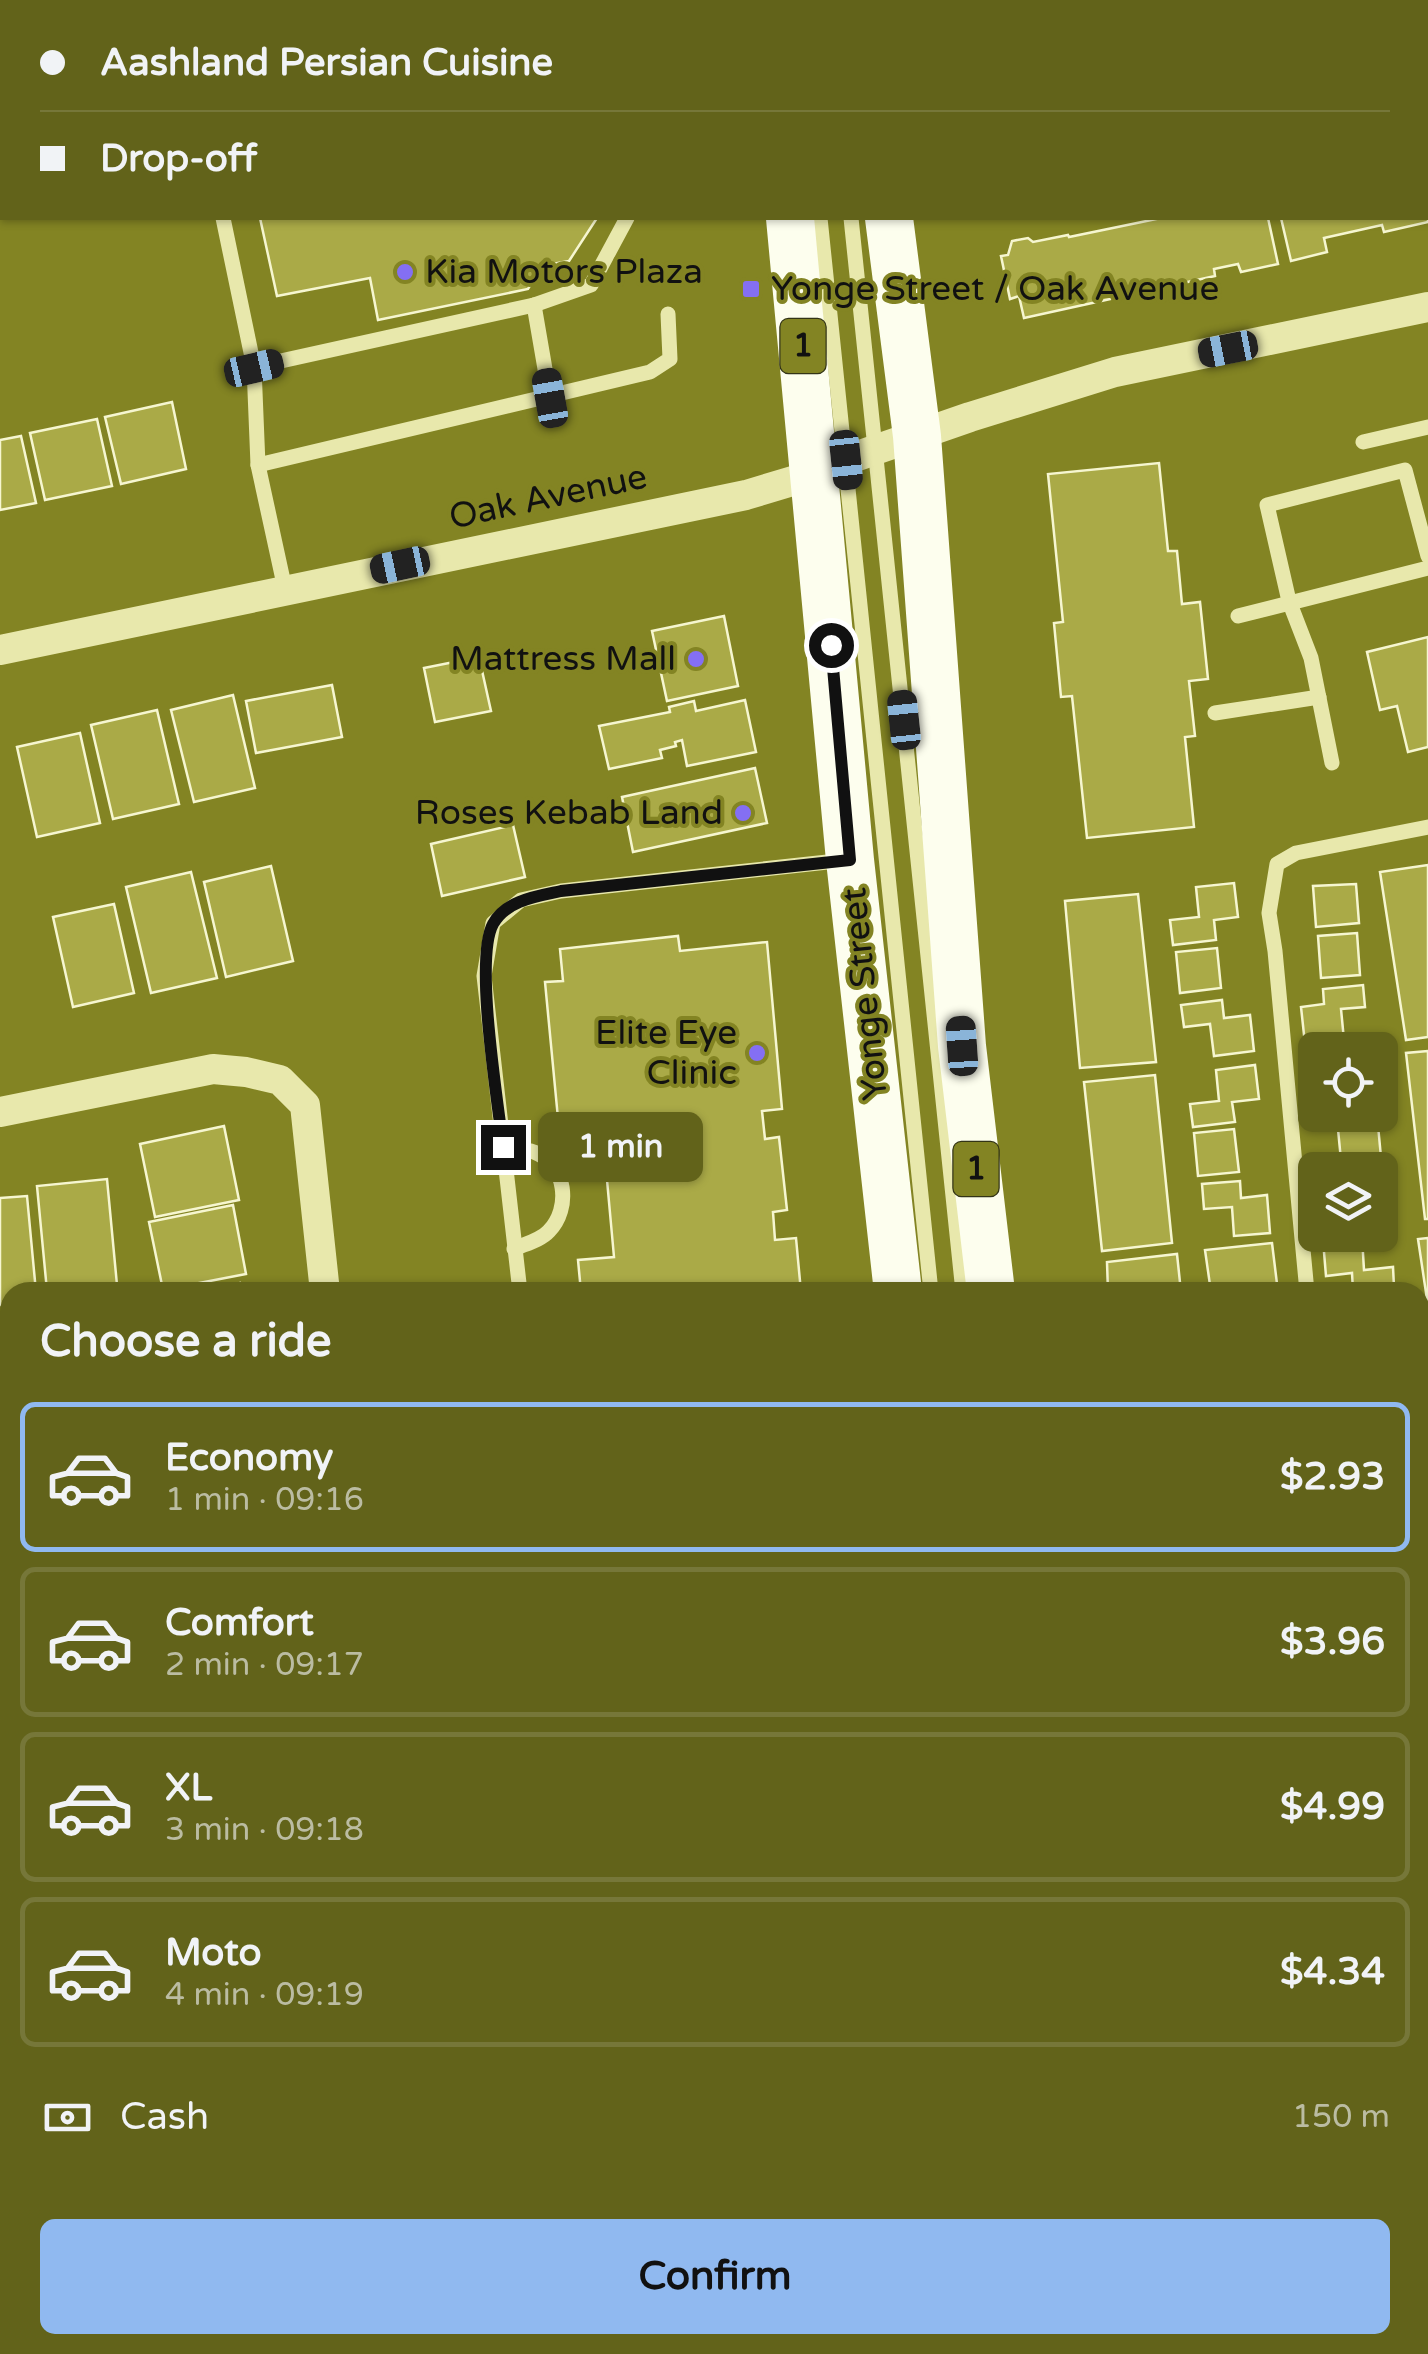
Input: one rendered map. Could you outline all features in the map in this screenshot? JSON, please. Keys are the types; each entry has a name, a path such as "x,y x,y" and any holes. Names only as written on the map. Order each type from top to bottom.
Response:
{"main road":[{"name":"Yonge Street","path":"790,220 831,467 850,860 897,1282"},
{"name":"1","path":"890,220 896,442 990,1282"}],"street":[{"name":"Oak Avenue","path":"0,650 746,495 1115,372 1428,308"},
{"path":"0,1112 213,1068 280,1080 306,1105 324,1282"}],"lane":[{"path":"223,220 254,368 258,465 285,588"},
{"path":"254,368 534,305 591,285 626,220"},
{"path":"820,220 831,467 930,1282"},
{"path":"850,220 896,442 962,1282"},
{"path":"534,305 550,398"},
{"path":"258,465 650,372 670,359 668,314"},
{"path":"1363,442 1428,426"},
{"path":"1332,763 1311,658 1289,601 1268,505 1405,470 1428,556"},
{"path":"1238,616 1428,568"},
{"path":"1215,712 1318,696"},
{"path":"1306,1282 1269,914 1277,864 1296,852 1428,826"},
{"path":"519,1282 484,976 494,923 520,900 561,891 850,860"},
{"path":"503,1147 535,1152 553,1165 563,1186 561,1214 547,1234 514,1249"}],"building":[{"name":"Kia Motors Plaza","path":"260,220 596,220 569,261 542,266 528,289 378,320 370,278 277,296"},
{"path":"1151,220 1268,220 1278,264 1241,272 1238,264 1214,269 1215,276 1024,318 1019,296 1010,299 1001,256 1008,255 1012,241 1069,237"},
{"path":"1281,220 1428,220 1384,232 1382,225 1324,238 1327,252 1291,261"},
{"path":"172,402 186,469 121,484 105,417"},
{"path":"97,419 112,486 45,500 30,433"},
{"path":"21,436 36,503 0,510 0,440"},
{"path":"1159,463 1168,551 1177,551 1182,604 1200,602 1208,679 1189,681 1195,736 1185,737 1194,827 1087,838 1072,696 1061,697 1054,623 1063,622 1048,474"},
{"name":"Mattress Mall","path":"724,616 738,686 667,701 652,631"},
{"path":"1428,637 1428,747 1408,752 1397,706 1380,710 1367,652"},
{"path":"479,657 491,711 435,722 424,668"},
{"path":"332,685 342,737 256,753 246,701"},
{"path":"233,695 255,788 194,802 171,710"},
{"path":"745,700 756,752 687,766 682,740 660,750 662,758 609,769 599,726 670,712 669,707 694,701 696,711"},
{"path":"157,710 179,804 113,819 91,725"},
{"path":"80,733 100,823 37,837 17,747"},
{"path":"755,768 767,823 633,852 622,797"},
{"path":"513,825 525,877 442,896 431,844"},
{"path":"1428,865 1428,1037 1406,1040 1380,872"},
{"path":"271,866 293,961 226,977 204,882"},
{"path":"191,872 217,978 151,993 126,887"},
{"path":"1234,883 1238,917 1214,920 1216,940 1173,945 1170,920 1199,917 1196,887"},
{"path":"1356,884 1359,923 1316,927 1313,886"},
{"path":"1138,894 1156,1062 1080,1068 1065,901"},
{"path":"114,904 134,993 73,1007 53,917"},
{"path":"1357,933 1360,975 1321,978 1318,936"},
{"path":"678,936 680,951 767,942 782,1109 762,1111 765,1139 779,1137 787,1210 773,1212 775,1240 796,1238 800,1282 580,1282 578,1260 614,1257 602,1125 559,1129 545,982 563,981 560,949"},
{"path":"1217,948 1221,988 1180,993 1176,952"},
{"path":"1363,985 1365,1007 1341,1009 1343,1032 1304,1032 1301,1007 1324,1004 1323,989"},
{"path":"1222,1000 1224,1018 1250,1015 1254,1051 1214,1056 1210,1024 1184,1027 1181,1005"},
{"path":"1428,1051 1428,1219 1425,1219 1406,1053"},
{"path":"1255,1065 1259,1099 1232,1102 1235,1122 1193,1127 1190,1104 1219,1101 1216,1070"},
{"path":"1155,1075 1172,1243 1102,1251 1084,1082"},
{"path":"224,1126 239,1200 155,1217 140,1144"},
{"path":"1234,1129 1239,1172 1198,1176 1194,1133"},
{"path":"1338,1132 1379,1132 1381,1152 1340,1152"},
{"path":"107,1179 117,1282 46,1282 37,1186"},
{"path":"1240,1181 1241,1198 1267,1195 1270,1233 1234,1236 1232,1207 1204,1209 1202,1184"},
{"path":"27,1196 35,1282 0,1282 0,1198"},
{"path":"233,1205 246,1274 204,1282 161,1282 149,1222"},
{"path":"1428,1238 1428,1282 1424,1282 1418,1239"},
{"path":"1272,1243 1277,1282 1210,1282 1205,1250"},
{"path":"1324,1252 1363,1252 1364,1270 1393,1267 1394,1282 1352,1282 1352,1273 1326,1276"},
{"path":"1177,1254 1180,1282 1108,1282 1107,1262"}],"place":[{"name":"Kia Motors Plaza","path":"405,272"},
{"name":"Yonge Street / Oak Avenue","path":"751,289"},
{"name":"Mattress Mall","path":"696,659"},
{"name":"Roses Kebab Land","path":"743,813"},
{"name":"Elite Eye Clinic","path":"757,1053"}],"route":[{"path":"503,1147 484,976 494,923 520,900 561,891 850,860 831,645"}]}
